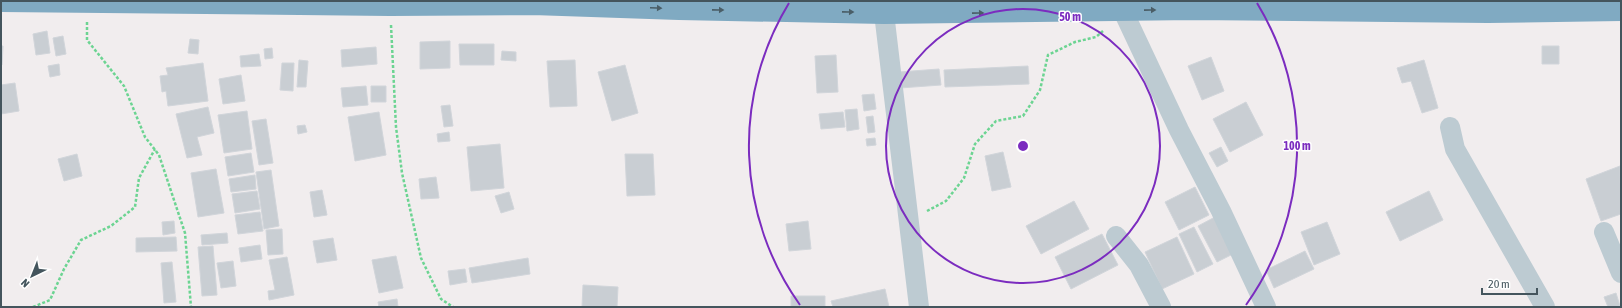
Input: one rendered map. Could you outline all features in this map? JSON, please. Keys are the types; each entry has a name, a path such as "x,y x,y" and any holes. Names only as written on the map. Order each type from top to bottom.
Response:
{"highway":[{"path":"1,1 390,5 532,4 679,9 884,13 1123,10 1488,12 1621,10"}],"street":[{"path":"1123,10 1179,130 1221,211 1266,307"},
{"path":"884,13 919,307"},
{"path":"1450,127 1455,149 1545,307"},
{"path":"1604,232 1621,273"},
{"path":"1116,236 1139,265 1161,307"}],"path":[{"path":"86,3 87,40 124,86 145,137 159,155 185,233 191,307"},
{"path":"390,5 396,127 402,172 421,258 442,298 453,307"},
{"path":"908,218 920,215 946,201 964,178 975,144 996,121 1023,116 1040,90 1048,55 1075,42 1096,37 1106,29 1133,31"},
{"path":"33,307 50,300 64,269 81,240 111,226 135,207 139,178 154,149"}],"building":[{"path":"47,31 50,53 36,55 33,34"},
{"path":"63,36 66,54 56,56 53,38"},
{"path":"190,39 199,40 198,54 188,53"},
{"path":"450,41 450,68 420,69 420,42"},
{"path":"459,44 494,44 494,65 460,65"},
{"path":"1,46 3,46 2,65 1,65"},
{"path":"1542,46 1559,46 1559,64 1542,64"},
{"path":"376,47 377,64 342,67 341,50"},
{"path":"272,48 273,58 265,59 264,49"},
{"path":"502,51 516,52 516,61 501,60"},
{"path":"259,54 261,66 241,67 240,56"},
{"path":"836,55 838,92 817,93 815,56"},
{"path":"1211,57 1224,91 1202,100 1188,66"},
{"path":"299,60 308,61 306,87 297,87"},
{"path":"575,60 577,106 550,107 547,61"},
{"path":"1424,60 1438,108 1422,113 1411,81 1402,83 1397,68"},
{"path":"203,63 208,101 168,106 166,91 162,92 160,76 168,75 166,68"},
{"path":"282,63 294,63 293,91 280,90"},
{"path":"59,64 60,75 50,77 48,66"},
{"path":"625,65 638,113 612,121 598,72"},
{"path":"1028,66 1029,84 945,87 944,70"},
{"path":"939,69 941,85 900,88 899,72"},
{"path":"241,75 245,101 223,104 219,79"},
{"path":"15,83 19,111 1,114 1,85"},
{"path":"366,86 368,105 343,107 341,88"},
{"path":"371,86 386,86 386,102 371,102"},
{"path":"874,94 876,109 864,111 862,95"},
{"path":"1246,102 1263,135 1230,152 1213,119"},
{"path":"450,105 453,126 444,127 441,106"},
{"path":"208,107 214,133 197,137 202,155 187,158 176,114"},
{"path":"857,109 859,129 847,131 845,110"},
{"path":"247,111 252,149 224,153 218,115"},
{"path":"379,112 386,155 355,161 348,117"},
{"path":"843,112 845,127 821,129 819,114"},
{"path":"873,116 875,132 868,133 866,117"},
{"path":"266,119 273,163 259,165 252,121"},
{"path":"305,125 307,132 298,134 297,126"},
{"path":"449,132 450,141 438,142 437,134"},
{"path":"875,138 876,145 867,146 866,139"},
{"path":"500,144 504,188 471,191 467,147"},
{"path":"1221,147 1228,161 1217,167 1209,153"},
{"path":"1003,152 1011,187 992,191 985,156"},
{"path":"251,153 254,172 228,176 225,157"},
{"path":"77,154 82,176 64,181 58,159"},
{"path":"625,154 653,154 655,195 627,196"},
{"path":"1620,166 1621,214 1601,221 1586,179"},
{"path":"216,169 224,213 198,217 191,173"},
{"path":"271,170 279,226 264,229 256,172"},
{"path":"255,175 256,189 231,192 229,179"},
{"path":"436,177 439,198 421,199 419,179"},
{"path":"1195,187 1209,215 1179,230 1165,202"},
{"path":"322,190 327,215 314,217 310,192"},
{"path":"257,191 260,209 235,213 232,194"},
{"path":"1429,191 1443,220 1400,241 1386,212"},
{"path":"509,192 514,209 501,213 495,196"},
{"path":"1074,201 1089,229 1041,254 1026,226"},
{"path":"260,212 263,231 238,234 235,215"},
{"path":"1215,217 1235,253 1217,262 1198,226"},
{"path":"174,221 175,233 163,235 162,222"},
{"path":"808,221 811,249 789,251 786,224"},
{"path":"1327,222 1340,254 1314,265 1301,232"},
{"path":"1194,227 1213,264 1197,272 1179,234"},
{"path":"282,229 283,254 268,255 266,230"},
{"path":"227,233 228,243 202,245 201,235"},
{"path":"1102,234 1118,265 1071,289 1055,257"},
{"path":"176,237 177,251 136,252 136,238"},
{"path":"1177,237 1194,274 1162,289 1145,252"},
{"path":"333,238 337,260 317,263 313,241"},
{"path":"260,245 262,259 241,262 239,248"},
{"path":"213,246 217,295 202,296 198,247"},
{"path":"1305,251 1314,269 1274,288 1266,270"},
{"path":"396,256 403,288 379,293 372,260"},
{"path":"287,257 294,295 269,300 268,291 275,290 269,260"},
{"path":"528,258 530,274 472,283 469,268"},
{"path":"233,261 236,286 221,288 217,263"},
{"path":"172,262 176,302 164,303 161,263"},
{"path":"465,269 467,282 450,285 448,271"},
{"path":"583,285 618,287 617,307 582,307"},
{"path":"885,289 889,307 833,307 831,301"},
{"path":"1616,293 1620,306 1608,307 1604,297"},
{"path":"791,296 825,296 825,307 791,307"},
{"path":"397,299 398,307 379,307 378,302"}]}
